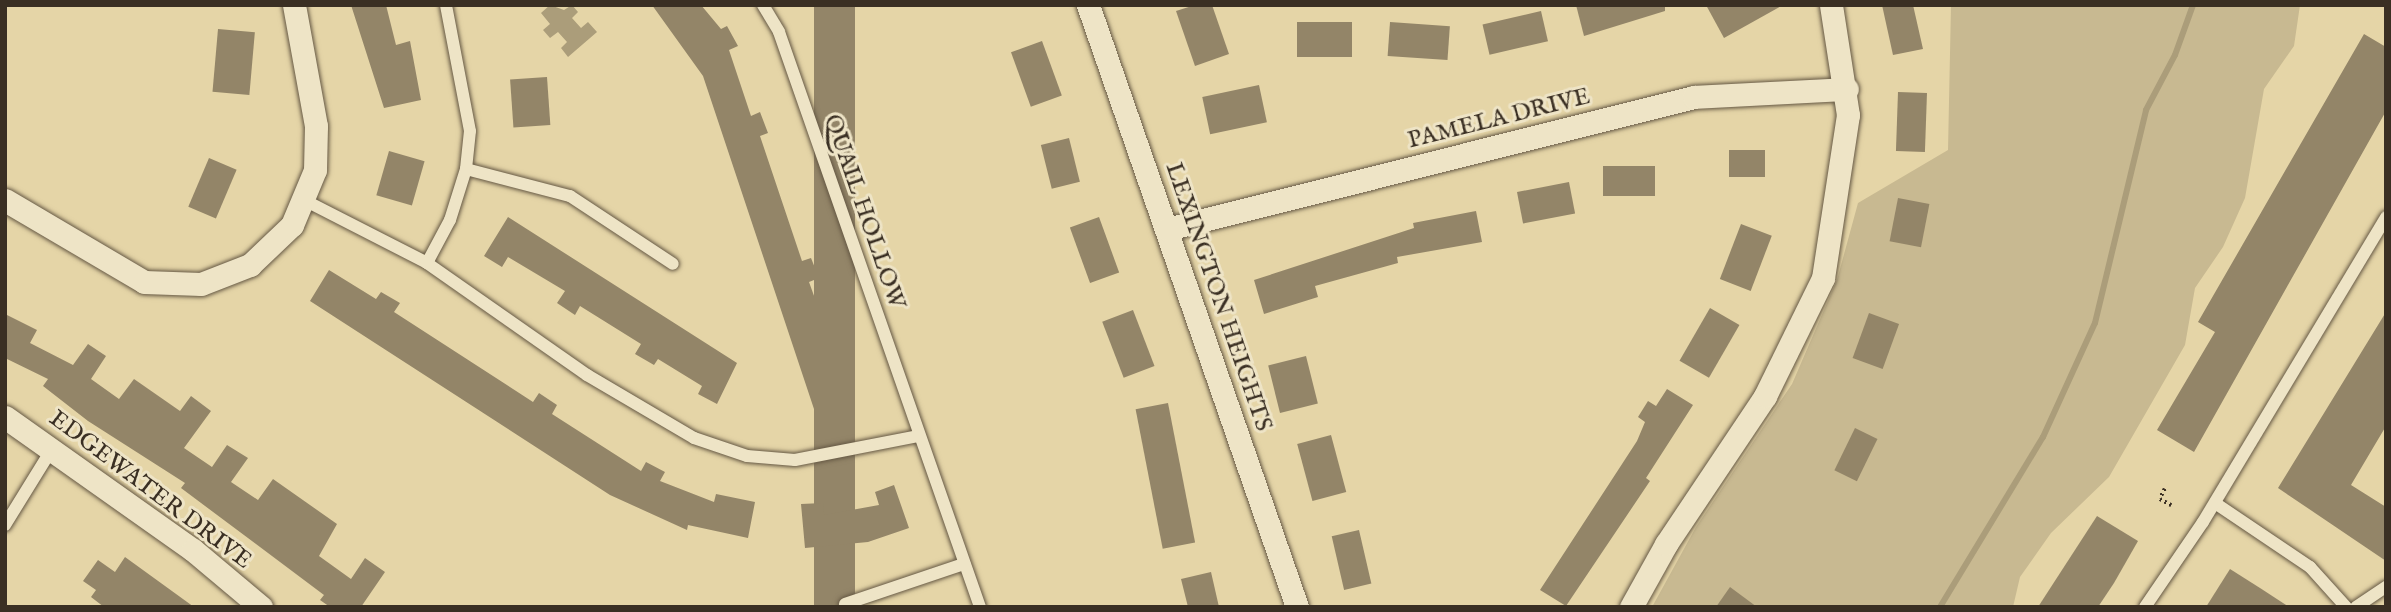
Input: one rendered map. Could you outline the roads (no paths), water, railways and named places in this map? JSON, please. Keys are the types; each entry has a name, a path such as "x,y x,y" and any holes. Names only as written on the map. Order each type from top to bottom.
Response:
{"street":[{"path":"5,200 144,282 180,287 221,279 250,265 283,238 306,201 318,143 294,5"},
{"name":"LEXINGTON HEIGHTS","path":"1088,5 1297,607"},
{"path":"1631,607 1666,544 1765,396 1823,278 1837,214 1847,89 1831,5"},
{"name":"PAMELA DRIVE","path":"1167,229 1694,97 1847,89"},
{"name":"EDGEWATER DRIVE","path":"5,417 52,449 261,607"}],"lane":[{"path":"427,263 450,220 466,169 466,95 446,5"},
{"name":"QUAIL HOLLOW","path":"763,5 779,32 980,607"},
{"path":"466,169 570,197 673,264"},
{"path":"306,201 427,263 587,375 694,438 747,456 795,460 918,436"},
{"path":"2145,607 2215,503 2386,217"},
{"path":"5,525 52,449"},
{"path":"2215,503 2310,568 2346,607"},
{"path":"845,604 964,564"},
{"path":"2356,607 2386,587"}],"waterway":[{"path":"1940,607 2043,437 2095,323 2146,110 2175,55 2193,5"}]}
